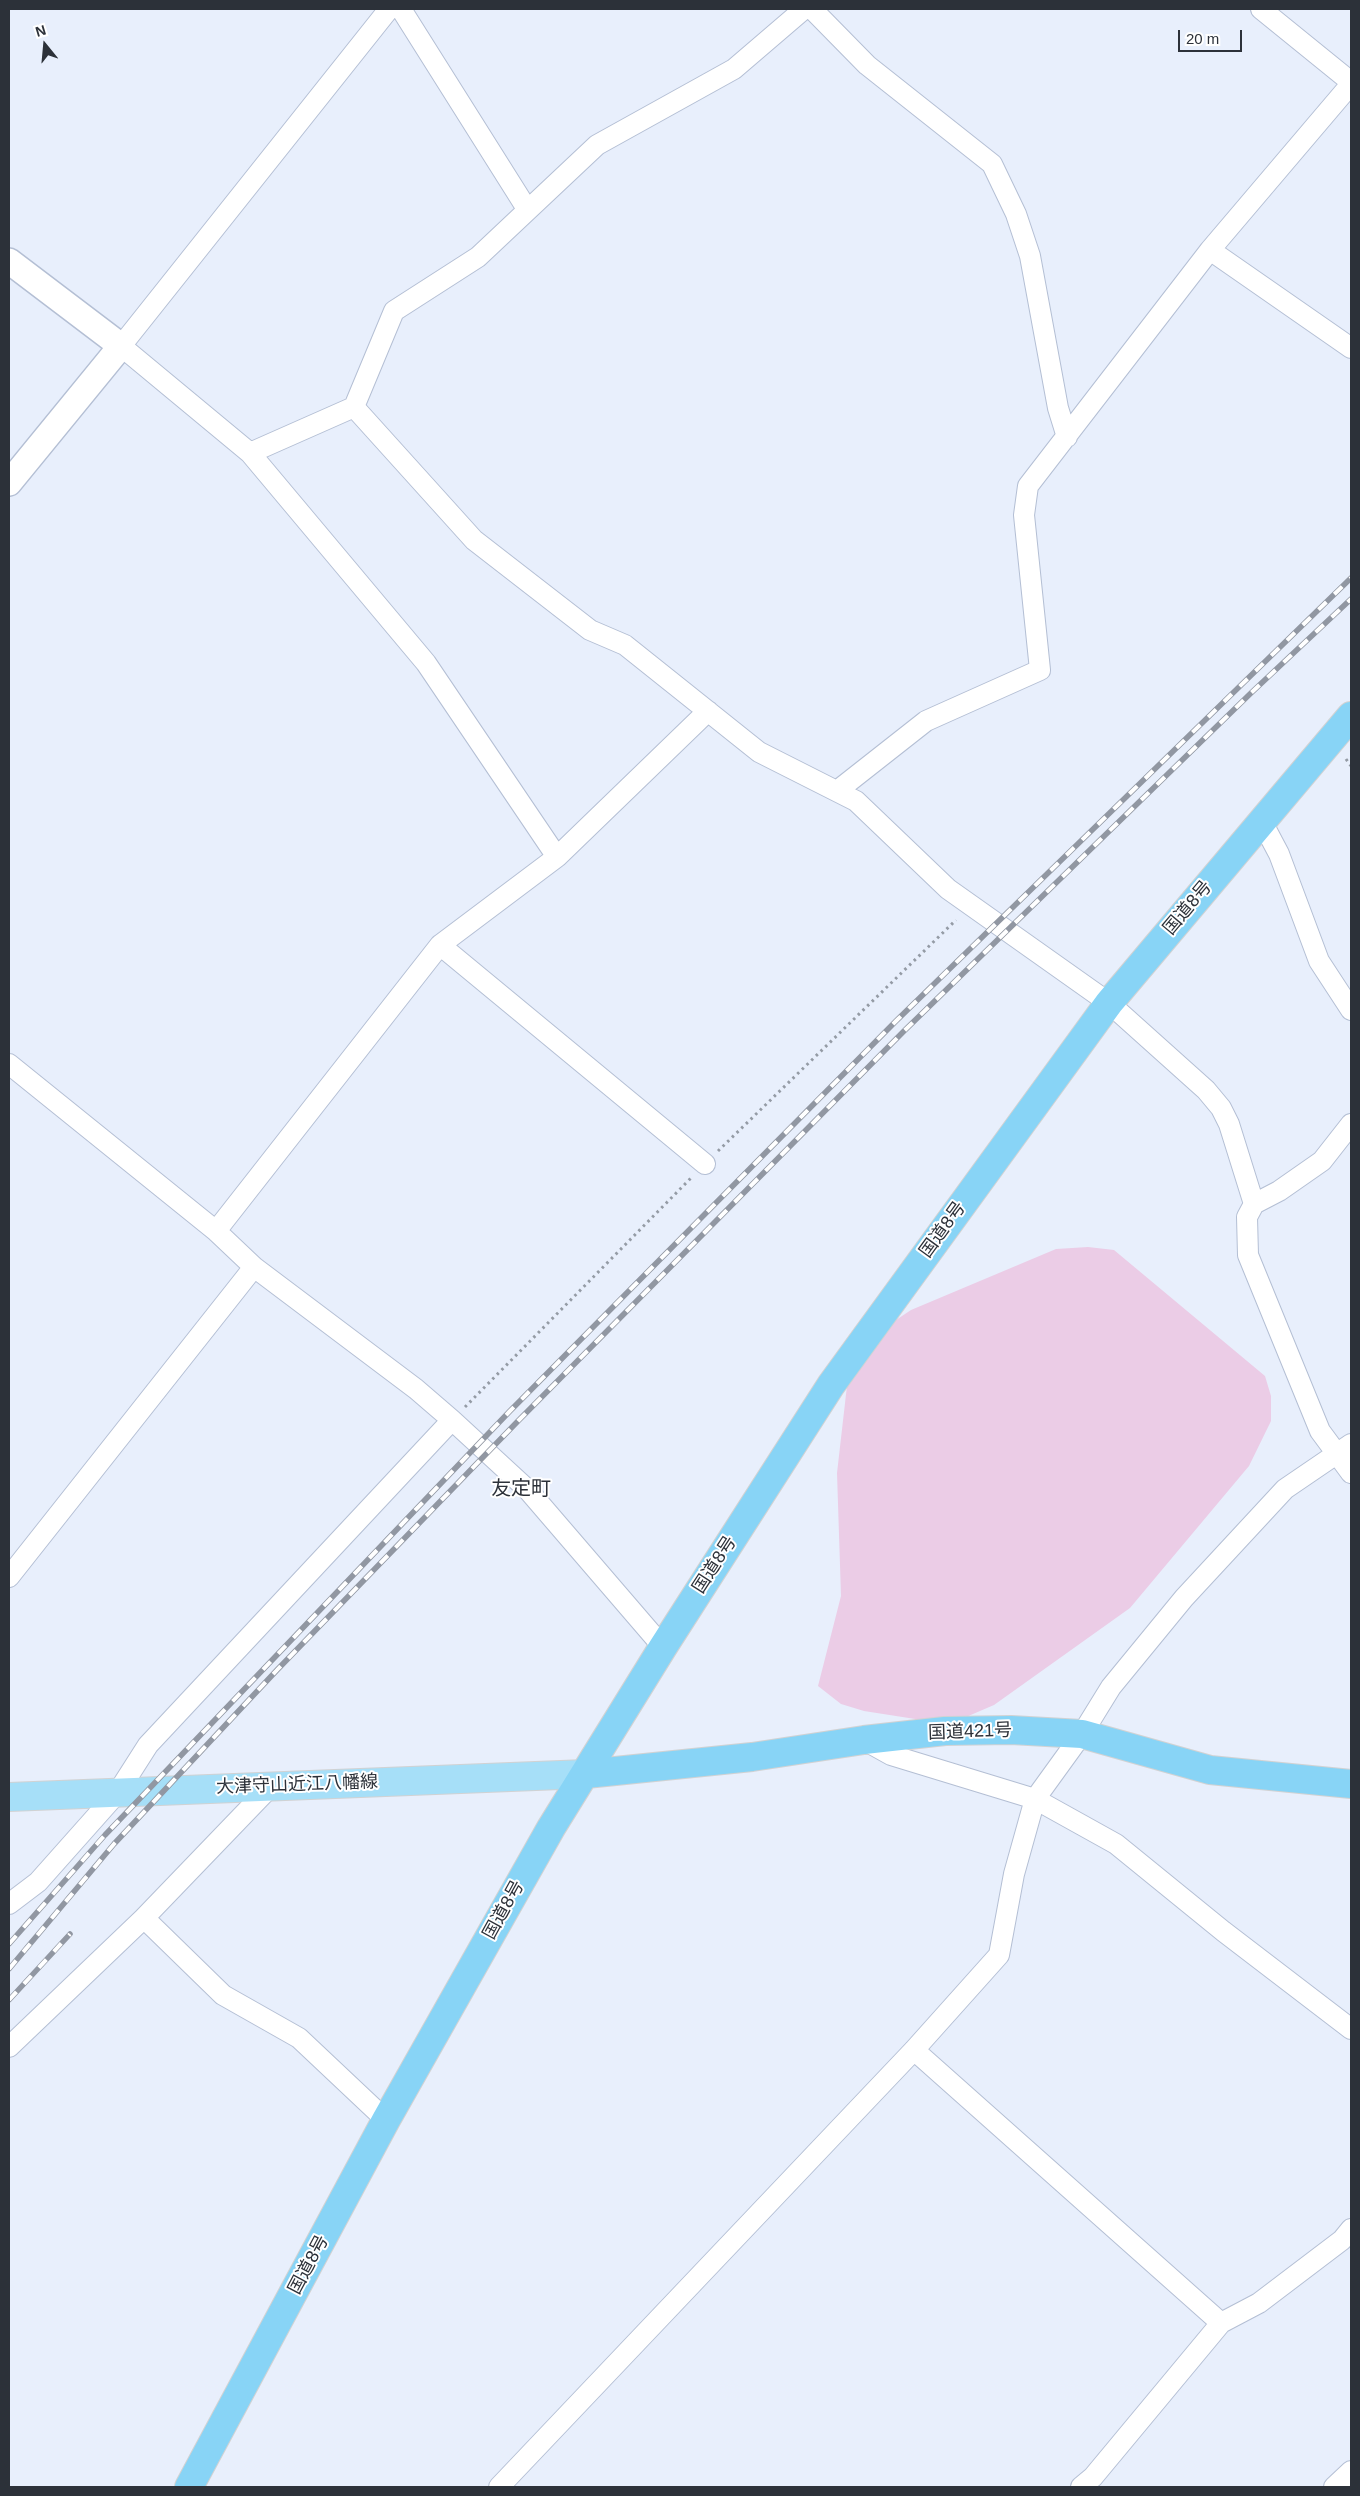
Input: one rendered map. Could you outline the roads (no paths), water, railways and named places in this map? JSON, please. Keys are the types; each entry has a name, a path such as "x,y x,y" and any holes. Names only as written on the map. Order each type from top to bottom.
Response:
{"highway":[{"name":"国道8号","path":"189,2487 386,2120 551,1828 663,1647 831,1385 1109,1003 1261,820 1351,716"},
{"name":"国道421号","path":"586,1774 752,1757 864,1740 945,1731 1001,1730 1082,1734 1210,1770 1351,1784"}],"main road":[{"name":"大津守山近江八幡線","path":"9,1796 586,1774"}],"street":[{"path":"9,483 121,346 389,9"},
{"path":"402,9 527,209"},
{"path":"250,453 354,407 394,311 478,257 597,145 734,69 804,9"},
{"path":"812,9 867,65 992,164 1016,214 1030,256 1058,408 1067,437"},
{"path":"837,791 926,721 1040,670 1024,516 1028,486 1210,250 1351,83 1260,9"},
{"path":"1210,250 1351,348"},
{"path":"9,261 121,346 250,453 426,662 557,857"},
{"path":"354,407 474,540 590,630 625,645 759,752 856,801 948,890 1109,1003 1206,1090 1221,1108 1229,1124 1254,1204"},
{"path":"216,1232 440,946 557,857 708,711"},
{"path":"1261,820 1279,854 1319,962 1351,1010"},
{"path":"440,946 706,1164"},
{"path":"9,1064 216,1232 254,1267 416,1388 452,1420 528,1490 663,1647"},
{"path":"1351,1124 1322,1162 1279,1191 1254,1204 1247,1218 1248,1255 1320,1431 1344,1450 1351,1473"},
{"path":"9,1577 254,1267"},
{"path":"9,1904 38,1882 118,1792 148,1745 452,1420"},
{"path":"499,2487 914,2050 999,1955 1014,1874 1036,1800 1082,1734 1111,1687 1191,1591 1285,1490 1344,1450"},
{"path":"864,1740 892,1755 1036,1800 1116,1844 1223,1931 1351,2029"},
{"path":"9,2047 144,1918 271,1786"},
{"path":"144,1918 223,1995 299,2038 386,2120"},
{"path":"914,2050 1221,2323"},
{"path":"1081,2487 1093,2476 1221,2323 1259,2303 1342,2240 1351,2229"},
{"path":"1334,2487 1351,2472"}],"railway":[{"path":"9,1944 105,1835 509,1412 896,1021 1351,578"},
{"path":"9,1969 114,1844 277,1670 518,1421 904,1031 1251,693 1351,599"},
{"path":"9,2000 70,1934"}],"district":[{"name":"友定町","path":"521,1489"}]}
